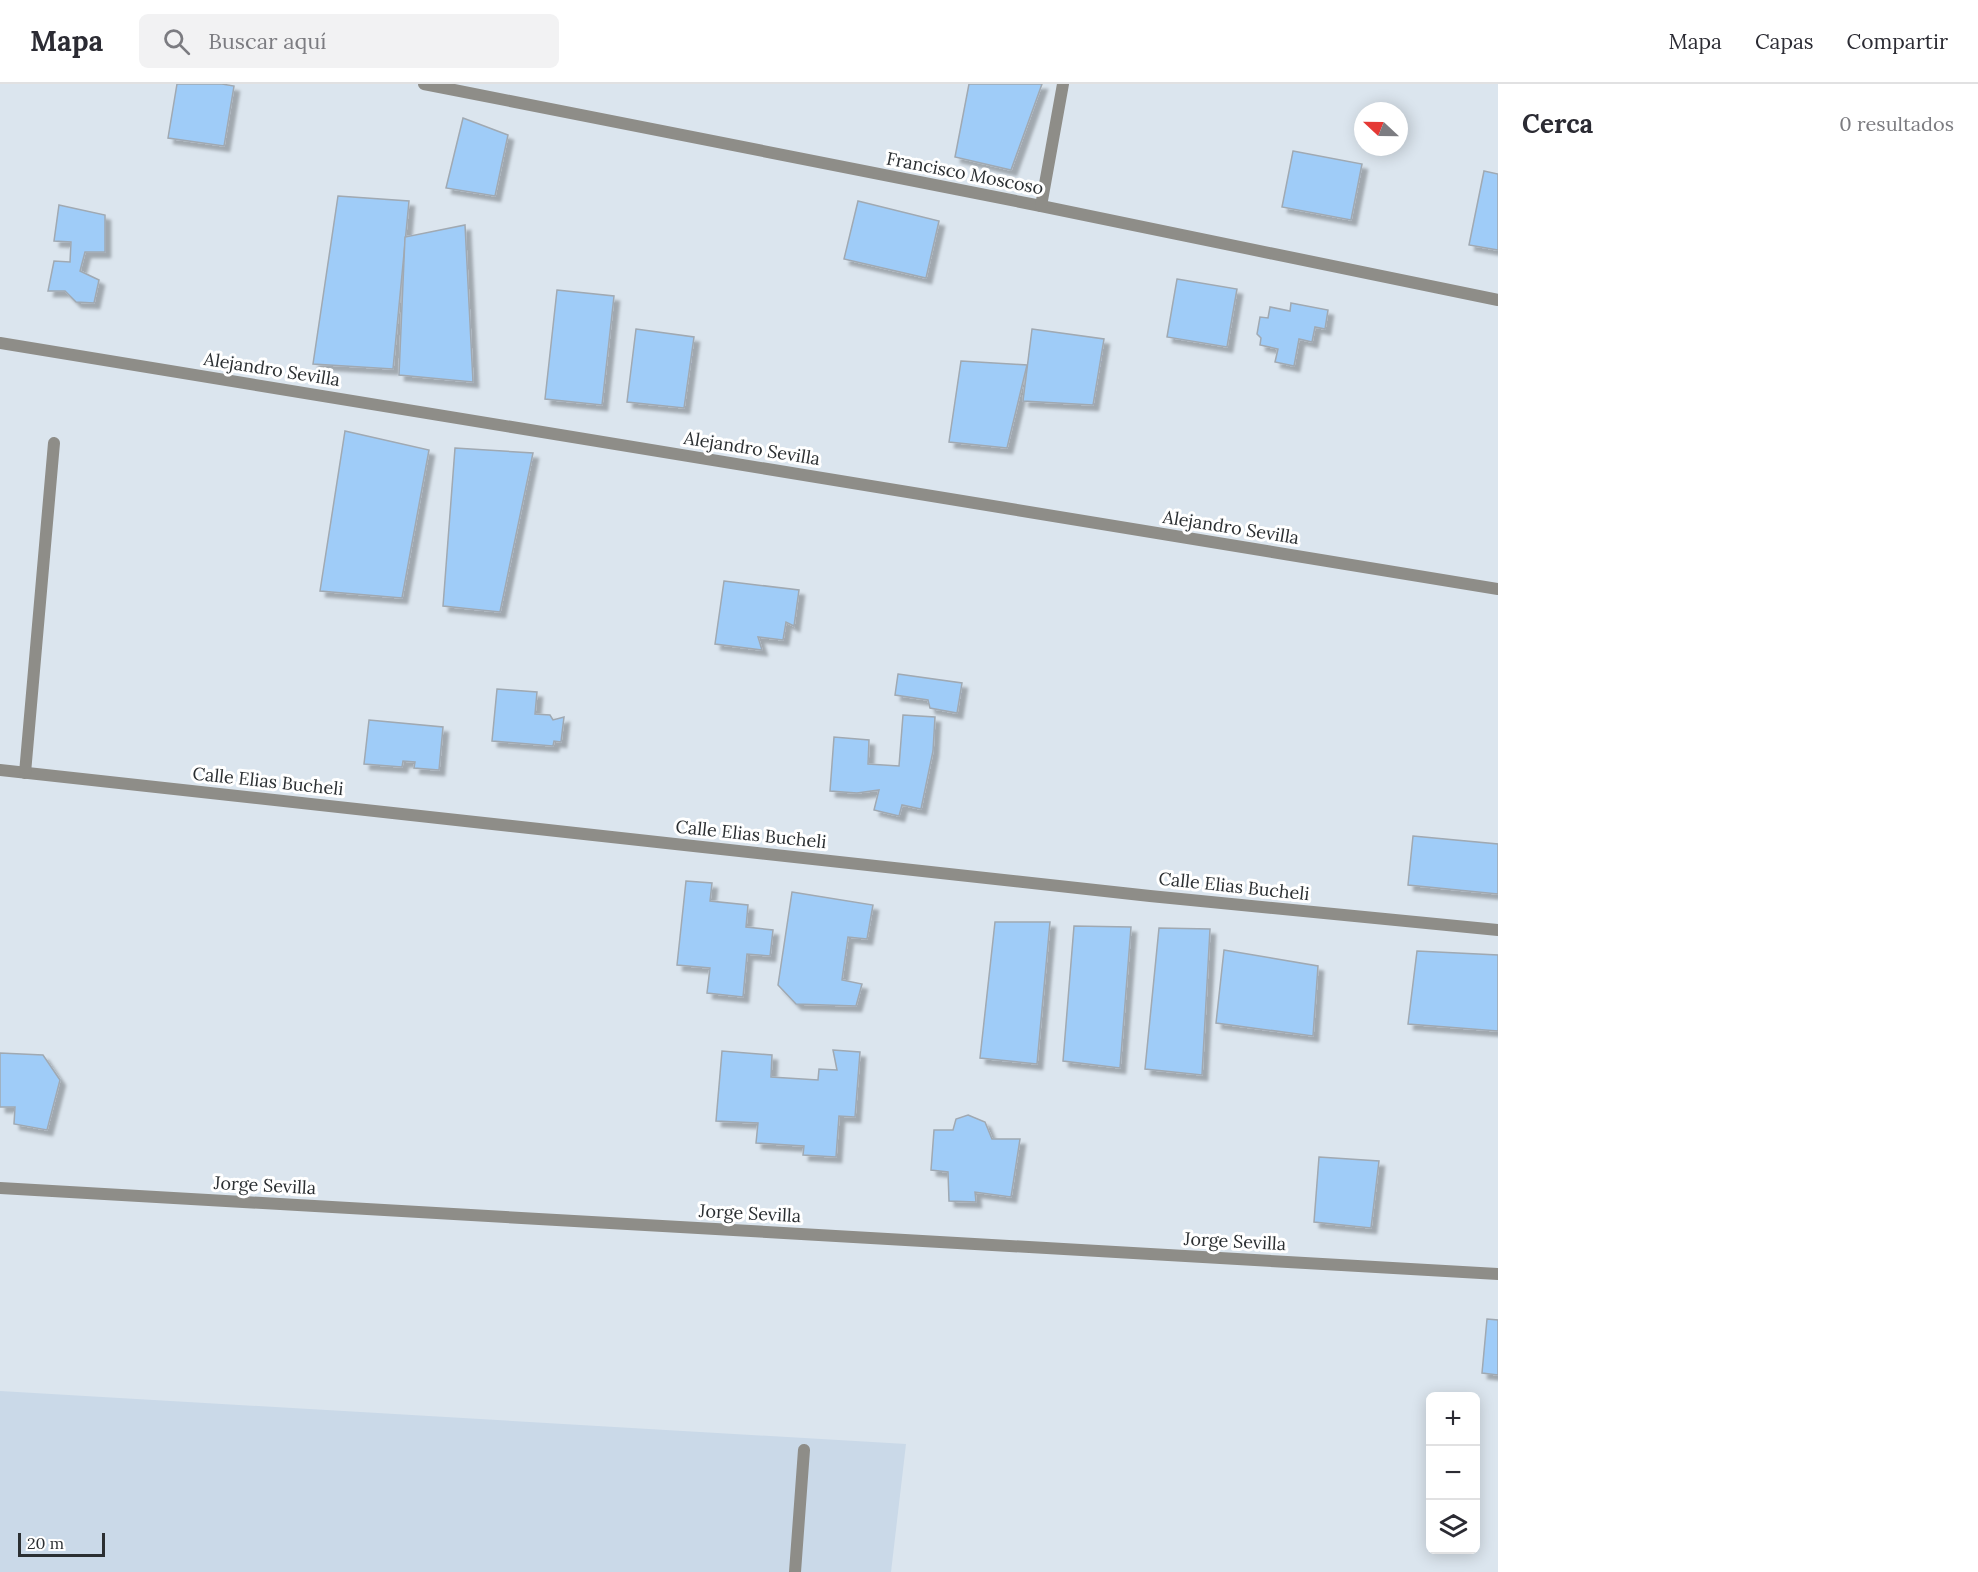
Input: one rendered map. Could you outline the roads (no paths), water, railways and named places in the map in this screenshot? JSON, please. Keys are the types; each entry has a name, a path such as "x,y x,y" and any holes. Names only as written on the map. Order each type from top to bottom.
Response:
{"street":[{"name":"Francisco Moscoso","path":"424,84 1041,206 1498,300"},
{"path":"1041,206 1063,84"},
{"name":"Alejandro Sevilla","path":"0,343 1498,589"},
{"path":"25,773 54,443"},
{"name":"Calle Elias Bucheli","path":"0,770 1150,896 1498,930"},
{"name":"Jorge Sevilla","path":"0,1188 1498,1274"},
{"path":"795,1572 804,1450"}]}
